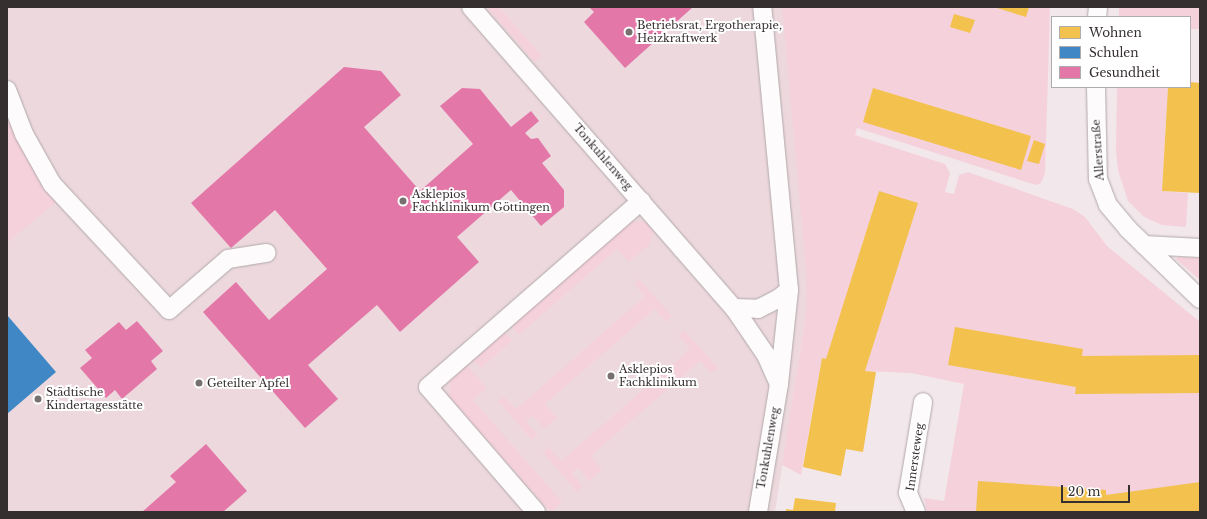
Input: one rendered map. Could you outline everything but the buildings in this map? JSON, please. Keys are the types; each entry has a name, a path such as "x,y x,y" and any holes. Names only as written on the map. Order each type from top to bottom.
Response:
{"street":[{"name":"Tonkuhlenweg","path":"471,7 734,308 766,356 779,384"},
{"name":"Tonkuhlenweg","path":"758,512 779,384 789,290 762,7"},
{"name":"Allerstraße","path":"1096,88 1098,179 1108,205 1144,245 1200,299"},
{"path":"7,90 24,134 52,184 169,310 228,258 267,253"},
{"path":"536,512 428,387 641,201"},
{"path":"1144,245 1200,248"},
{"path":"734,308 758,309 778,300 789,290"},
{"name":"Innersteweg","path":"916,512 908,493 923,402"}],"shaded area":[{"name":"Asklepios Fachklinikum Göttingen","path":"7,7 813,7 806,312 775,512 7,512"},
{"path":"487,7 499,7 542,56 535,62"},
{"path":"782,7 1050,7 1045,173 1041,183 1036,185 857,128 855,135 945,164 950,173 945,192 954,194 959,175 968,172 1073,209 1085,217 1107,246 1200,322 1200,512 927,512 924,498 944,501 964,384 911,373 865,371 822,358 801,475 782,465 806,312 806,272"},
{"path":"1119,7 1200,7 1200,29 1191,29 1191,16 1119,16"},
{"path":"1117,88 1168,88 1162,191 1188,193 1186,227 1162,225 1144,217 1128,201 1118,170 1116,150"},
{"path":"7,111 36,172 56,202 7,243"},
{"path":"640,221 648,224 653,232 649,245 629,262 617,249 519,335 512,326 629,223"},
{"path":"1178,257 1200,258 1200,280 1176,259"},
{"path":"639,279 672,316 666,322 655,309 545,404 557,418 544,429 533,416 526,421 538,435 532,440 498,401 504,396 516,409 645,296 634,284"},
{"path":"684,330 718,368 711,373 700,361 591,456 602,470 589,481 578,468 572,473 583,486 577,492 543,453 549,447 561,461 690,349 678,336"},
{"path":"505,332 512,341 481,368 473,360"},
{"path":"467,365 487,388 473,400 562,502 551,512 449,397 450,380"}],"place":[{"name":"Betriebsrat, Ergotherapie, Heizkraftwerk","path":"629,32"},
{"name":"Asklepios Fachklinikum Göttingen","path":"403,201"},
{"name":"Asklepios Fachklinikum","path":"611,376"},
{"name":"Geteilter Apfel","path":"199,383"},
{"name":"Städtische Kindertagesstätte","path":"38,399"}]}
